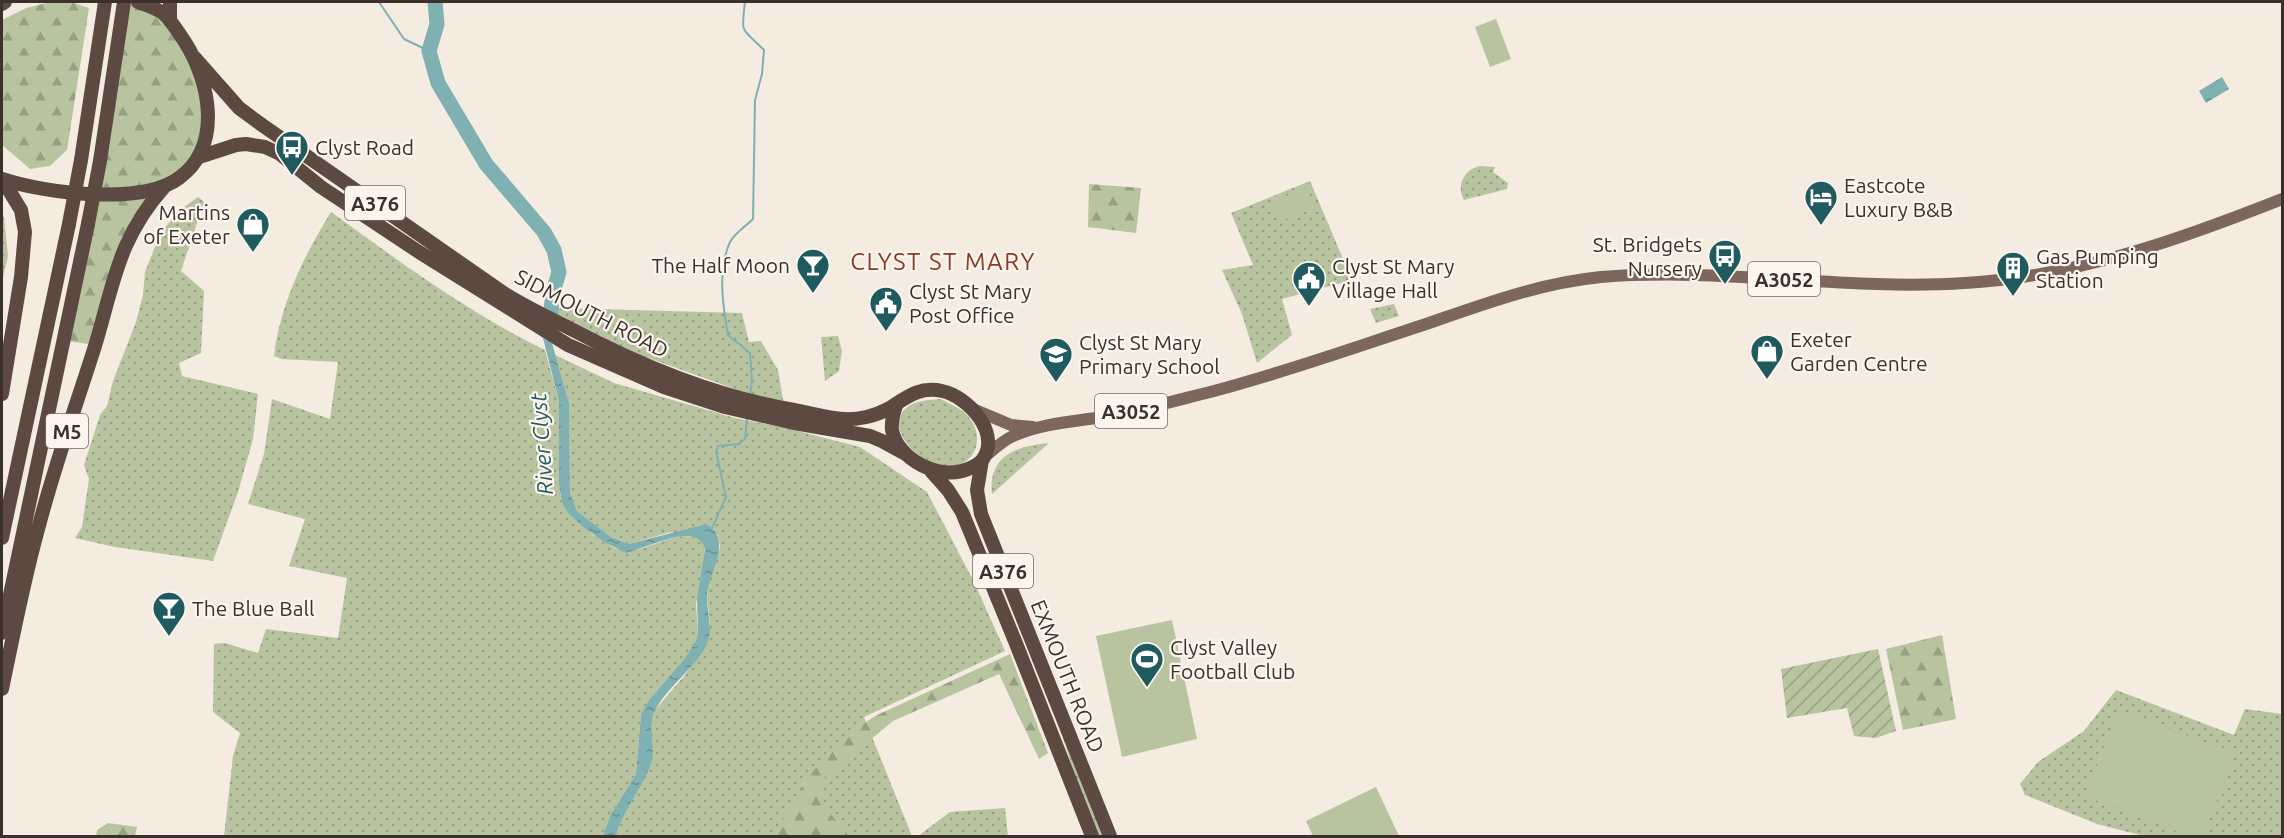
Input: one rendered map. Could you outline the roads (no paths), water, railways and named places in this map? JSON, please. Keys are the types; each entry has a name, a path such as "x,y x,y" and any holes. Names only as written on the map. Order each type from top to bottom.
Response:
{"highway":[{"name":"M5","path":"2,538 69,224 105,2"},
{"name":"M5","path":"2,633 88,224 122,26 124,2"},
{"path":"2,179 34,188 101,194 135,194 165,186 187,172 199,157 208,130 209,113 206,93 194,57 162,13 138,2"},
{"path":"170,2 170,21"},
{"name":"SIDMOUTH ROAD","path":"194,57 238,108 440,249 568,345 664,387 870,436 913,459"},
{"name":"SIDMOUTH ROAD","path":"199,157 236,144 265,147 280,154 345,203 530,316 567,327 616,353 726,401"},
{"path":"2,179 21,210 25,232 21,277 2,394"},
{"name":"M5","path":"2,689 36,535 115,274 135,225 165,186"},
{"name":"A376","path":"931,471 913,459 892,430 892,418 897,403 916,392 934,390 949,393 962,399 969,406 980,419 985,431 987,442 983,459"},
{"name":"SIDMOUTH ROAD","path":"754,408 844,419 873,415 897,403"},
{"path":"931,471 954,473 975,466 983,459"},
{"name":"EXMOUTH ROAD","path":"983,459 977,490 981,514 1110,837"},
{"name":"EXMOUTH ROAD","path":"931,471 948,490 962,512 1092,837"}],"main road":[{"name":"A3052","path":"983,459 1012,436 1119,414 1218,390 1334,355 1516,293 1568,282 1603,277 1669,275 1875,284 1965,283 2035,275 2083,266 2194,233 2283,199"},
{"name":"A3052","path":"969,406 1011,425 1043,428"}],"water":[{"path":"2222,77 2229,89 2206,103 2199,91"},
{"path":"543,338 552,343 569,403 570,493 577,511 611,537 629,544 706,524 716,533 719,541 718,557 707,594 710,631 707,644 695,662 665,695 654,713 651,726 653,754 650,767 616,836 603,836 610,816 636,774 641,714 649,700 685,658 696,640 698,633 697,598 705,550 701,541 683,536 626,553 604,542 568,513 562,502 559,485 559,401"}],"waterway":[{"path":"379,2 404,39 429,51"},
{"name":"River Clyst","path":"435,2 437,24 429,51 438,83 486,164 544,232 554,250 559,272 553,292 549,329"},
{"path":"745,2 744,30 764,50 762,74 755,100 753,219 730,242 724,264 722,288 728,335 750,353 752,382 750,395"},
{"path":"712,528 726,497 716,451 718,446 739,444 745,439 747,419"}],"place":[{"name":"Clyst Road","path":"292,176"},
{"name":"Eastcote Luxury B&B","path":"1821,226"},
{"name":"Martins of Exeter","path":"253,253"},
{"name":"St. Bridgets Nursery","path":"1725,285"},
{"name":"The Half Moon","path":"813,294"},
{"name":"Gas Pumping Station","path":"2013,297"},
{"name":"Clyst St Mary Village Hall","path":"1309,307"},
{"name":"Clyst St Mary Post Office","path":"886,332"},
{"name":"Exeter Garden Centre","path":"1767,380"},
{"name":"Clyst St Mary Primary School","path":"1056,383"},
{"name":"The Blue Ball","path":"169,637"},
{"name":"Clyst Valley Football Club","path":"1147,688"}],"district":[{"name":"CLYST ST MARY","path":"943,261"}]}
